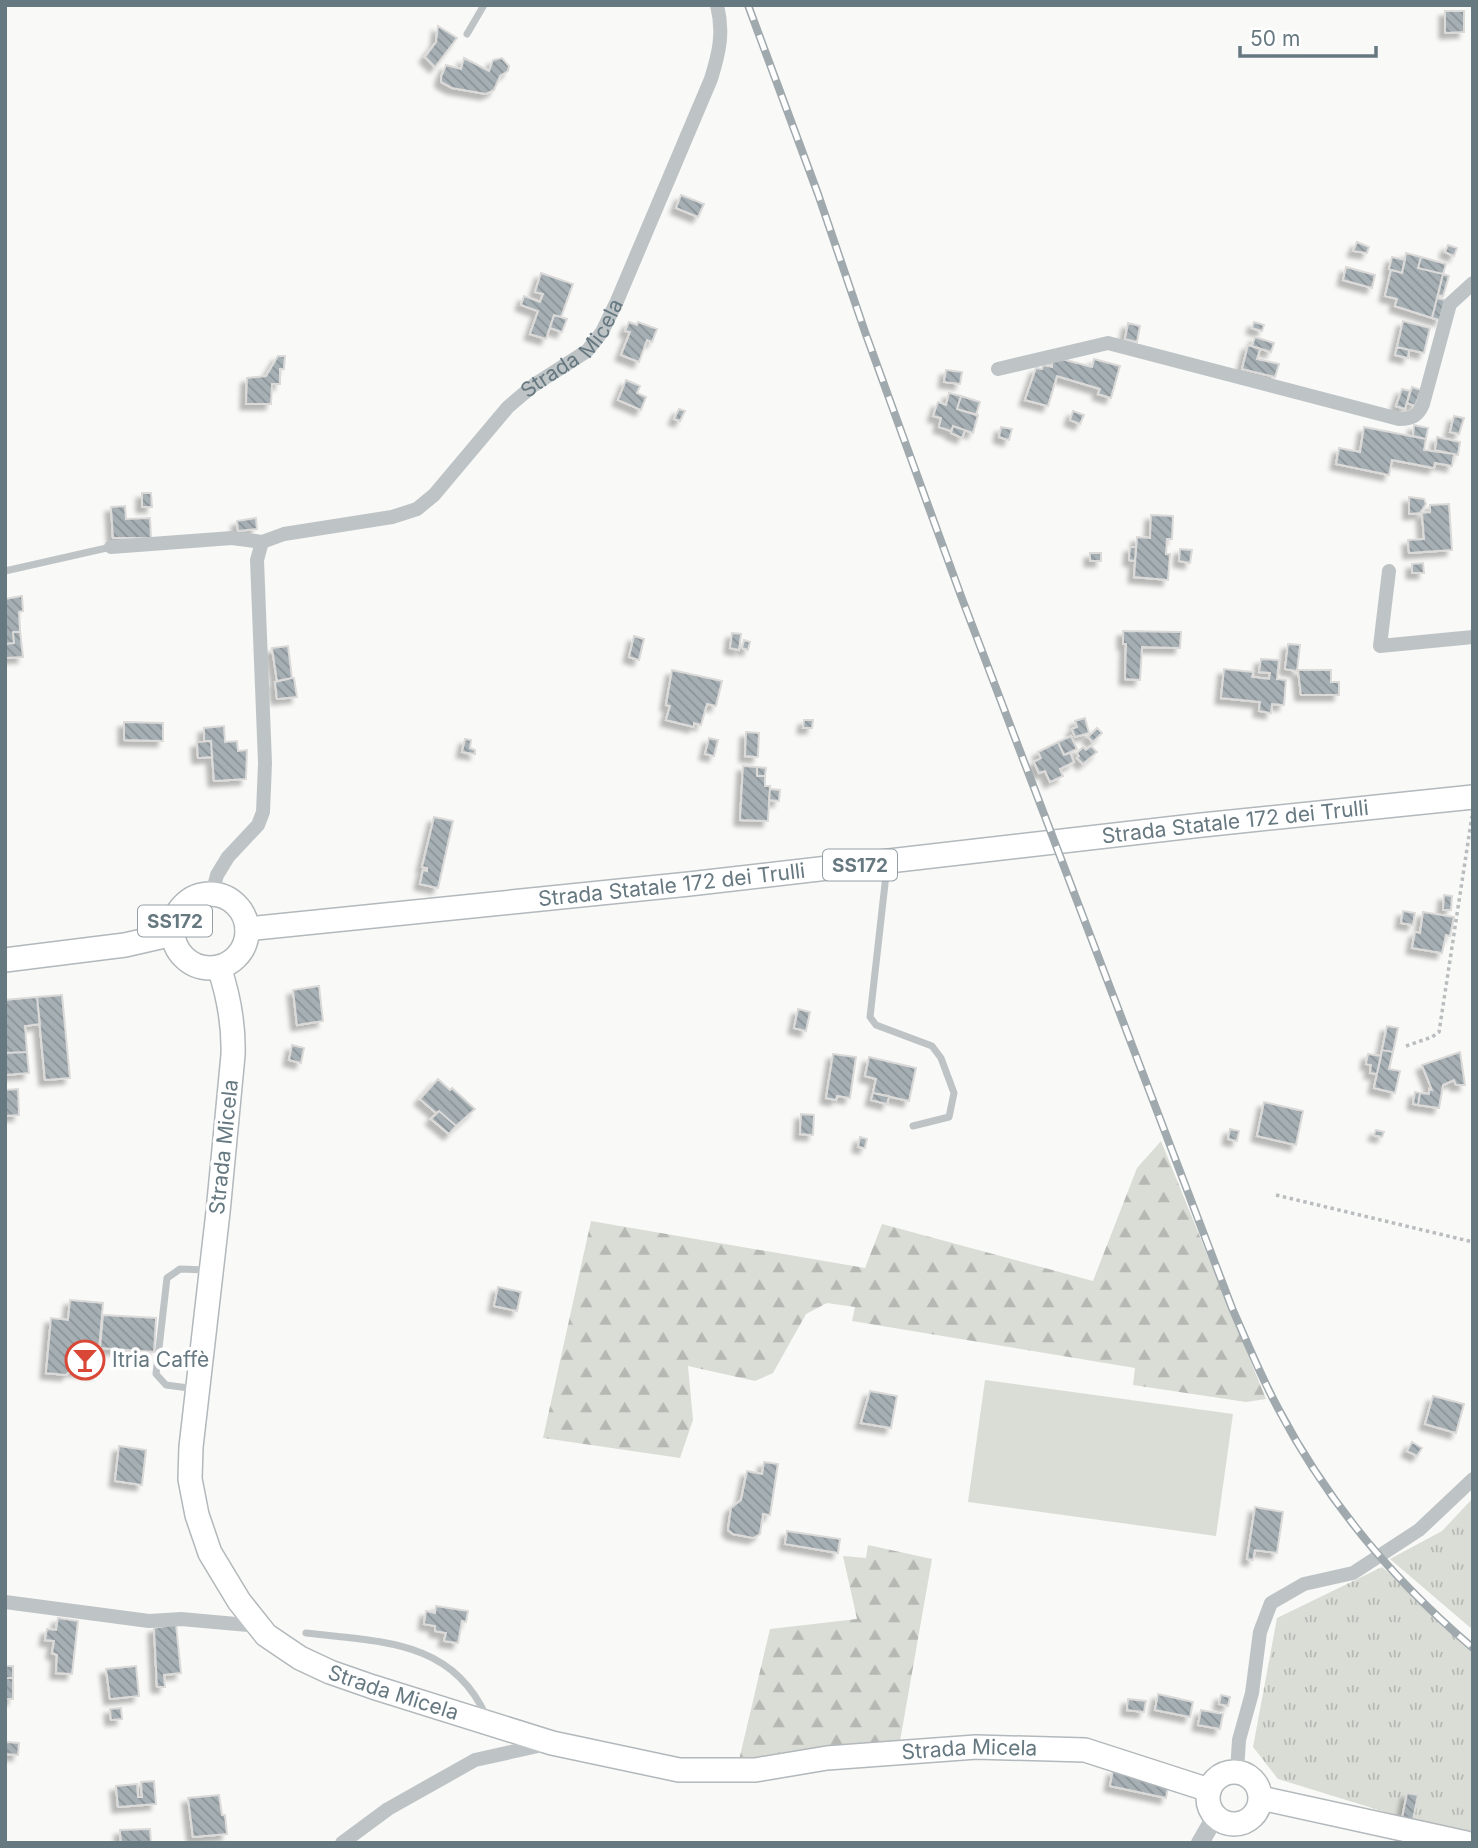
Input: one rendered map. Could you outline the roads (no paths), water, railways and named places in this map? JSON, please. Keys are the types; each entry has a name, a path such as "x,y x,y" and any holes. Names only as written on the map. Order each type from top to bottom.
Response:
{"main road":[{"name":"Strada Statale 172 dei Trulli","path":"247,929 1473,797"},
{"name":"SS172","path":"212,894 240,909 247,929 240,953 231,962 219,967 198,966 188,961 175,944 173,934 179,910 188,901 212,894"},
{"name":"SS172","path":"5,960 125,945 173,934"},
{"name":"Strada Micela","path":"219,967 234,1030 190,1479 197,1515 210,1553 239,1601 266,1636 300,1658 330,1672 552,1743 679,1770 755,1770 827,1758 976,1747 1085,1750 1209,1790"},
{"path":"1237,1771 1251,1777 1261,1798 1259,1807 1248,1821 1231,1824 1215,1817 1208,1804 1209,1790 1223,1774 1237,1771"},
{"path":"1261,1798 1466,1843"}],"street":[{"name":"Strada Micela","path":"111,547 232,538 262,542 284,534 392,517 417,509 434,495 508,407 534,385 587,351 601,332 710,79 720,48 722,25 717,5"},
{"path":"999,369 1108,343 1399,419 1410,419 1419,413 1423,404 1450,304 1473,283"},
{"path":"212,894 217,875 228,857 258,825 263,811 265,763 257,560 262,542"},
{"path":"1389,570 1380,646 1473,636"},
{"path":"1237,1771 1239,1740 1252,1693 1260,1632 1271,1604 1304,1584 1353,1573 1419,1530 1473,1479"},
{"path":"5,1602 149,1621 181,1619 259,1626"},
{"path":"342,1843 388,1809 475,1760 552,1743"},
{"path":"1200,1843 1215,1817"}],"lane":[{"path":"467,34 484,5"},
{"path":"5,571 111,547"},
{"path":"887,862 870,1017 876,1026 932,1046 941,1058 954,1093 948,1117 913,1126"},
{"path":"198,1389 166,1385 156,1374 167,1278 180,1269 212,1270"},
{"path":"306,1633 398,1645 428,1655 456,1672 477,1696 489,1723"}],"railway":[{"path":"748,5 961,596 1232,1308 1254,1359 1298,1444 1341,1508 1364,1538 1416,1595 1473,1648"}],"place":[{"name":"Itria Caffè","path":"85,1360"}]}
